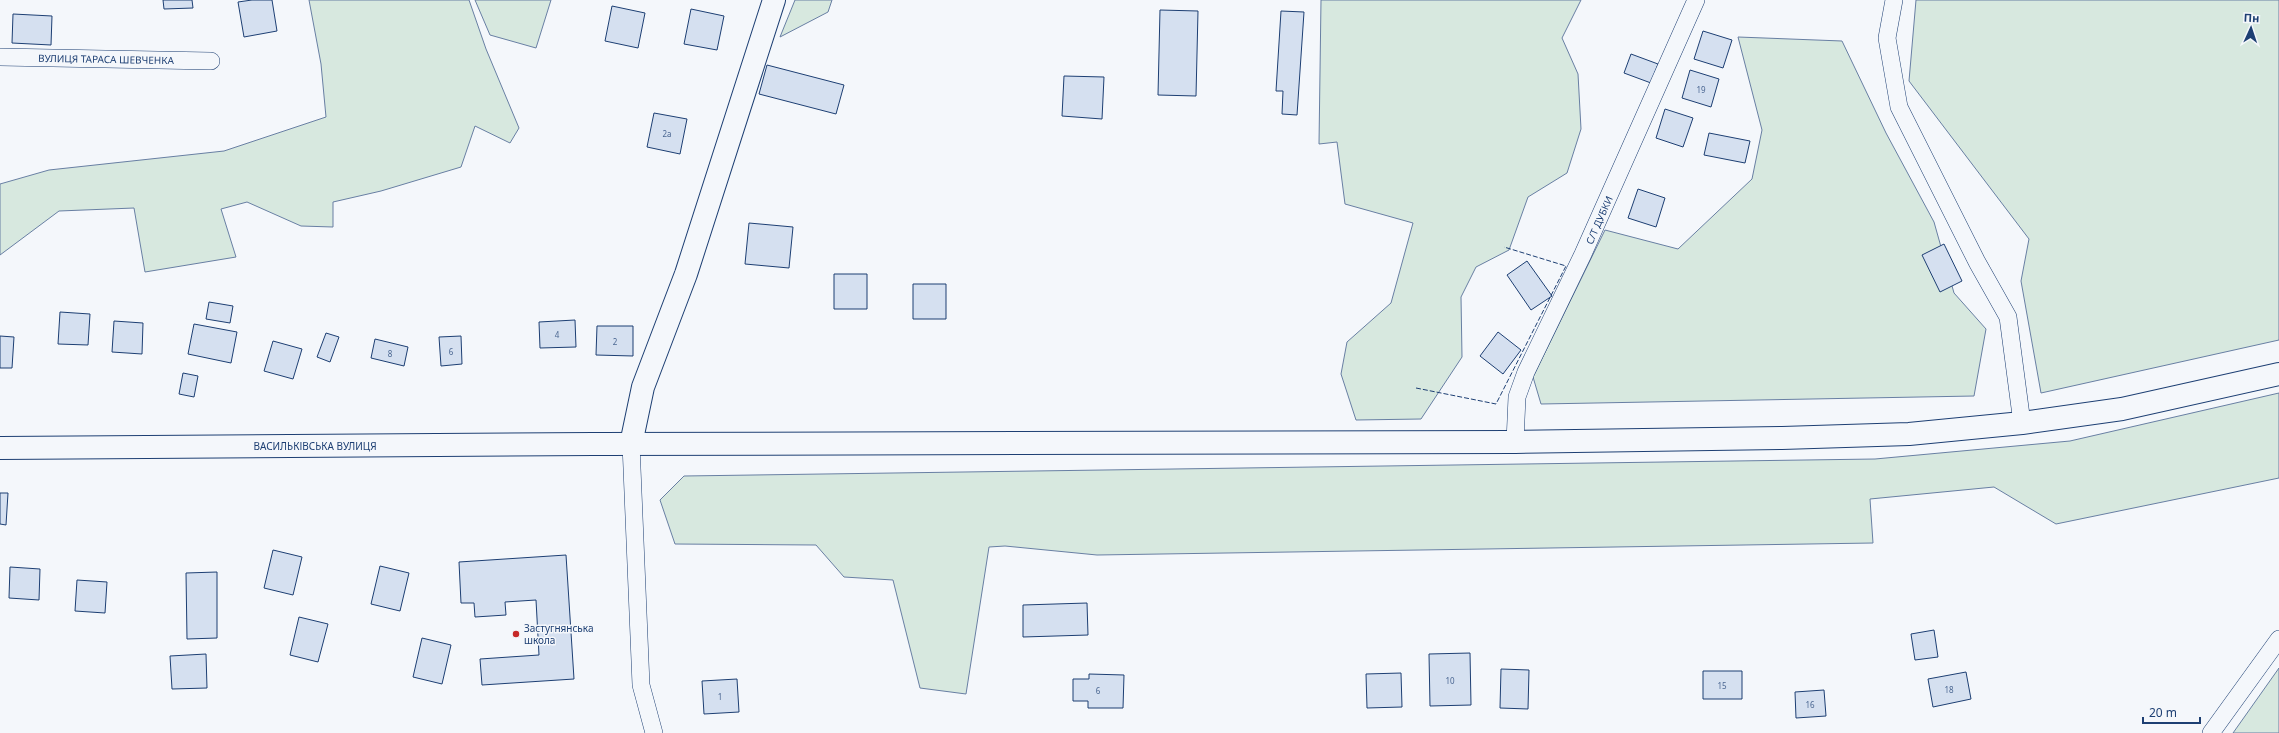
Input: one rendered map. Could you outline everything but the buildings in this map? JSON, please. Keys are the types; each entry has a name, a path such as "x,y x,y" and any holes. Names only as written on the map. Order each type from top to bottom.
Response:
{"main road":[{"path":"631,444 643,387 686,274 774,0"},
{"name":"ВАСИЛЬКІВСЬКА ВУЛИЦЯ","path":"0,448 631,444 1515,442 1901,434 2022,424 2122,409 2279,374"}],"street":[{"name":"С/Т ДУБКИ","path":"1515,442 1517,397 1526,372 1586,247 1696,0"},
{"path":"1894,0 1887,38 1899,107 1977,262 2008,317 2022,424"},
{"name":"ВУЛИЦЯ ТАРАСА ШЕВЧЕНКА","path":"0,57 211,61"},
{"path":"631,444 640,685 654,733"},
{"path":"2211,733 2279,639"}],"shaded area":[{"path":"309,0 469,0 486,49 519,128 510,143 475,126 461,167 381,191 333,202 333,227 301,226 247,202 221,209 236,257 145,272 134,208 59,211 0,255 0,184 49,170 224,151 326,117 321,64"},
{"path":"475,0 551,0 536,48 490,35"},
{"path":"795,0 832,0 828,12 780,37"},
{"path":"1321,0 1581,0 1562,38 1578,74 1581,129 1567,173 1528,197 1509,250 1476,267 1461,297 1462,357 1421,419 1356,420 1341,374 1347,342 1391,303 1413,223 1345,204 1337,142 1319,144"},
{"path":"1916,0 2279,0 2279,340 2041,393 2021,281 2029,239 1909,81"},
{"path":"1738,37 1842,41 1886,133 1934,222 1954,293 1986,329 1974,396 1541,404 1533,377 1605,230 1678,249 1752,179 1762,130"},
{"path":"2279,393 2279,478 2056,524 1994,487 1870,499 1873,543 1097,555 1005,546 989,547 966,694 920,688 893,580 844,577 816,545 675,544 660,500 684,476 1875,459 2070,441"},
{"path":"2279,668 2279,733 2233,733"}],"fence":[{"path":"1416,388 1496,404 1566,266 1504,247"}],"place":[{"name":"Застугнянська школа","path":"516,634"}]}
